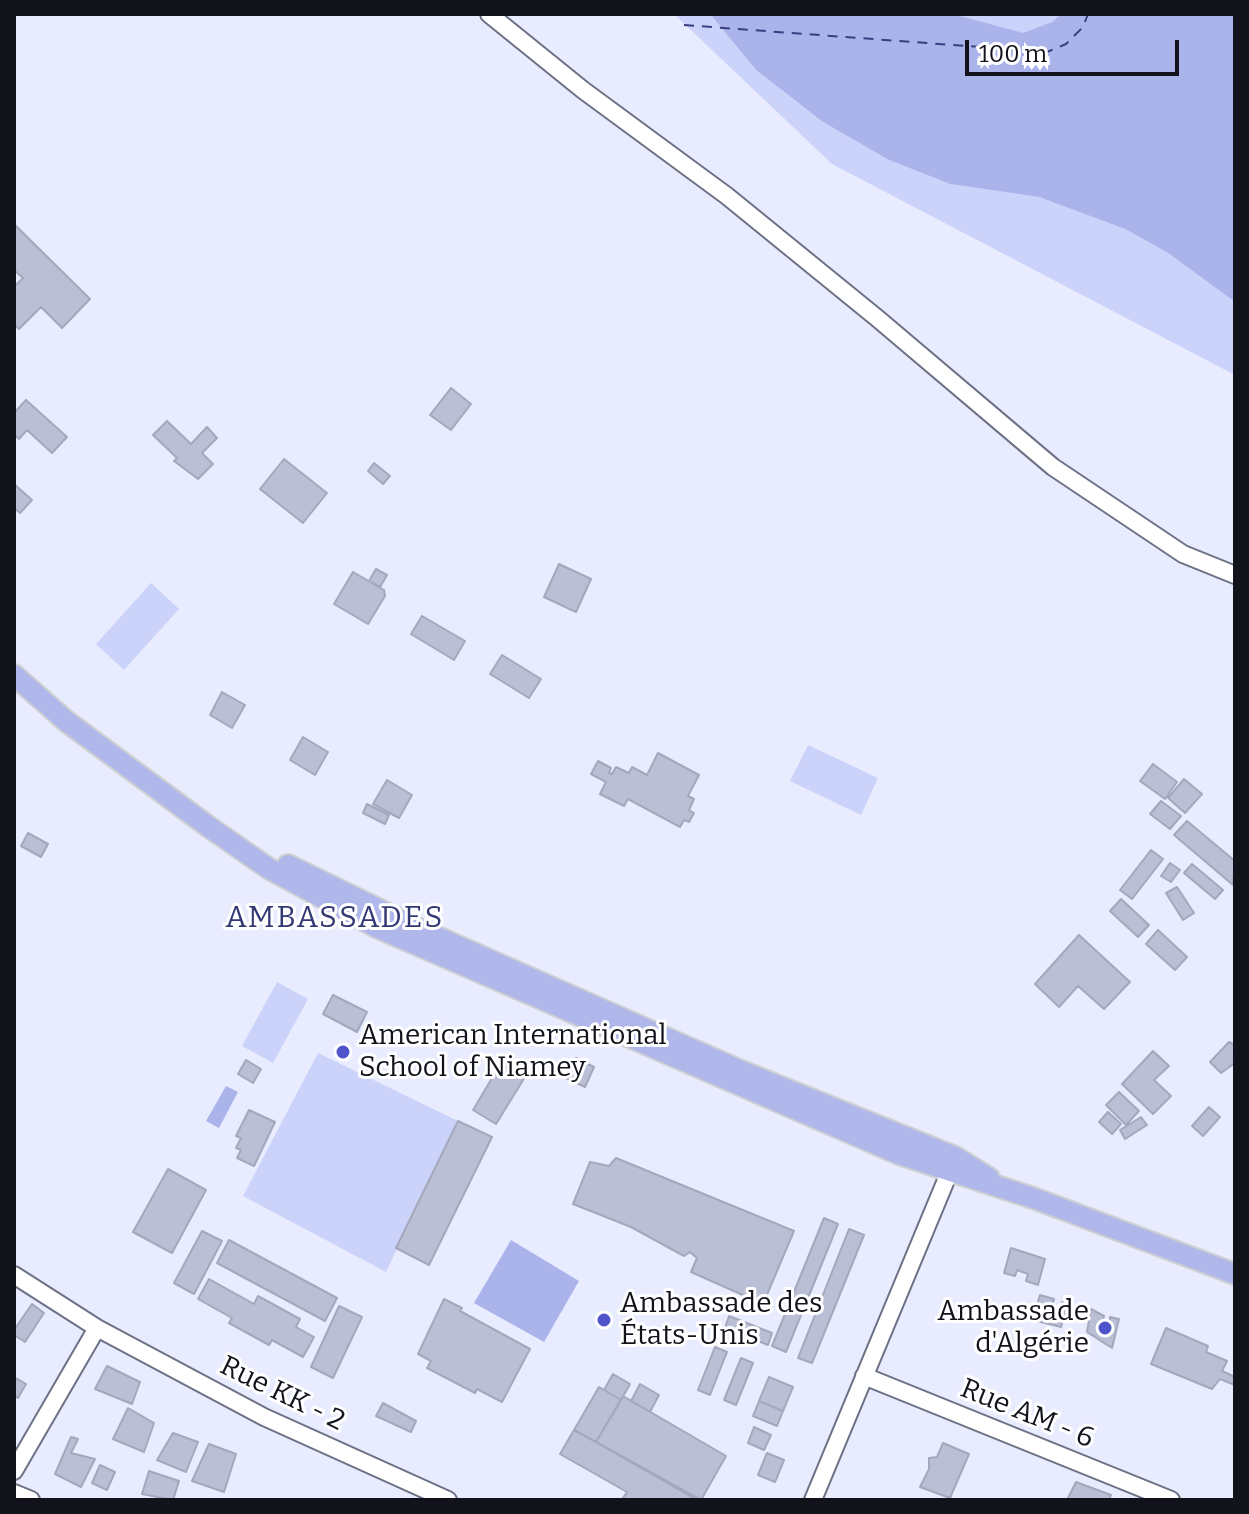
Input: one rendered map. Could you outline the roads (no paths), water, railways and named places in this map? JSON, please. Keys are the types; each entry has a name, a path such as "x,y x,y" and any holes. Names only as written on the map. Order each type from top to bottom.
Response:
{"main road":[{"path":"14,675 66,721 209,827 268,868 376,927 949,1173 1003,1189 1235,1274"},
{"path":"209,827 419,929 741,1071 955,1157 1003,1189"}],"street":[{"path":"489,14 583,90 727,196 1053,467 1183,554 1235,575"},
{"path":"813,1500 949,1173"},
{"name":"Rue KK - 2","path":"14,1275 97,1328 264,1417 438,1498"},
{"path":"14,1471 97,1328"},
{"name":"Rue AM - 6","path":"864,1376 1171,1500"},
{"path":"14,1493 31,1500"}],"place":[{"name":"American International School of Niamey","path":"343,1052"},
{"name":"Ambassade des États-Unis","path":"604,1320"},
{"name":"Ambassade d'Algérie","path":"1105,1328"}],"district":[{"name":"AMBASSADES","path":"335,919"}]}
